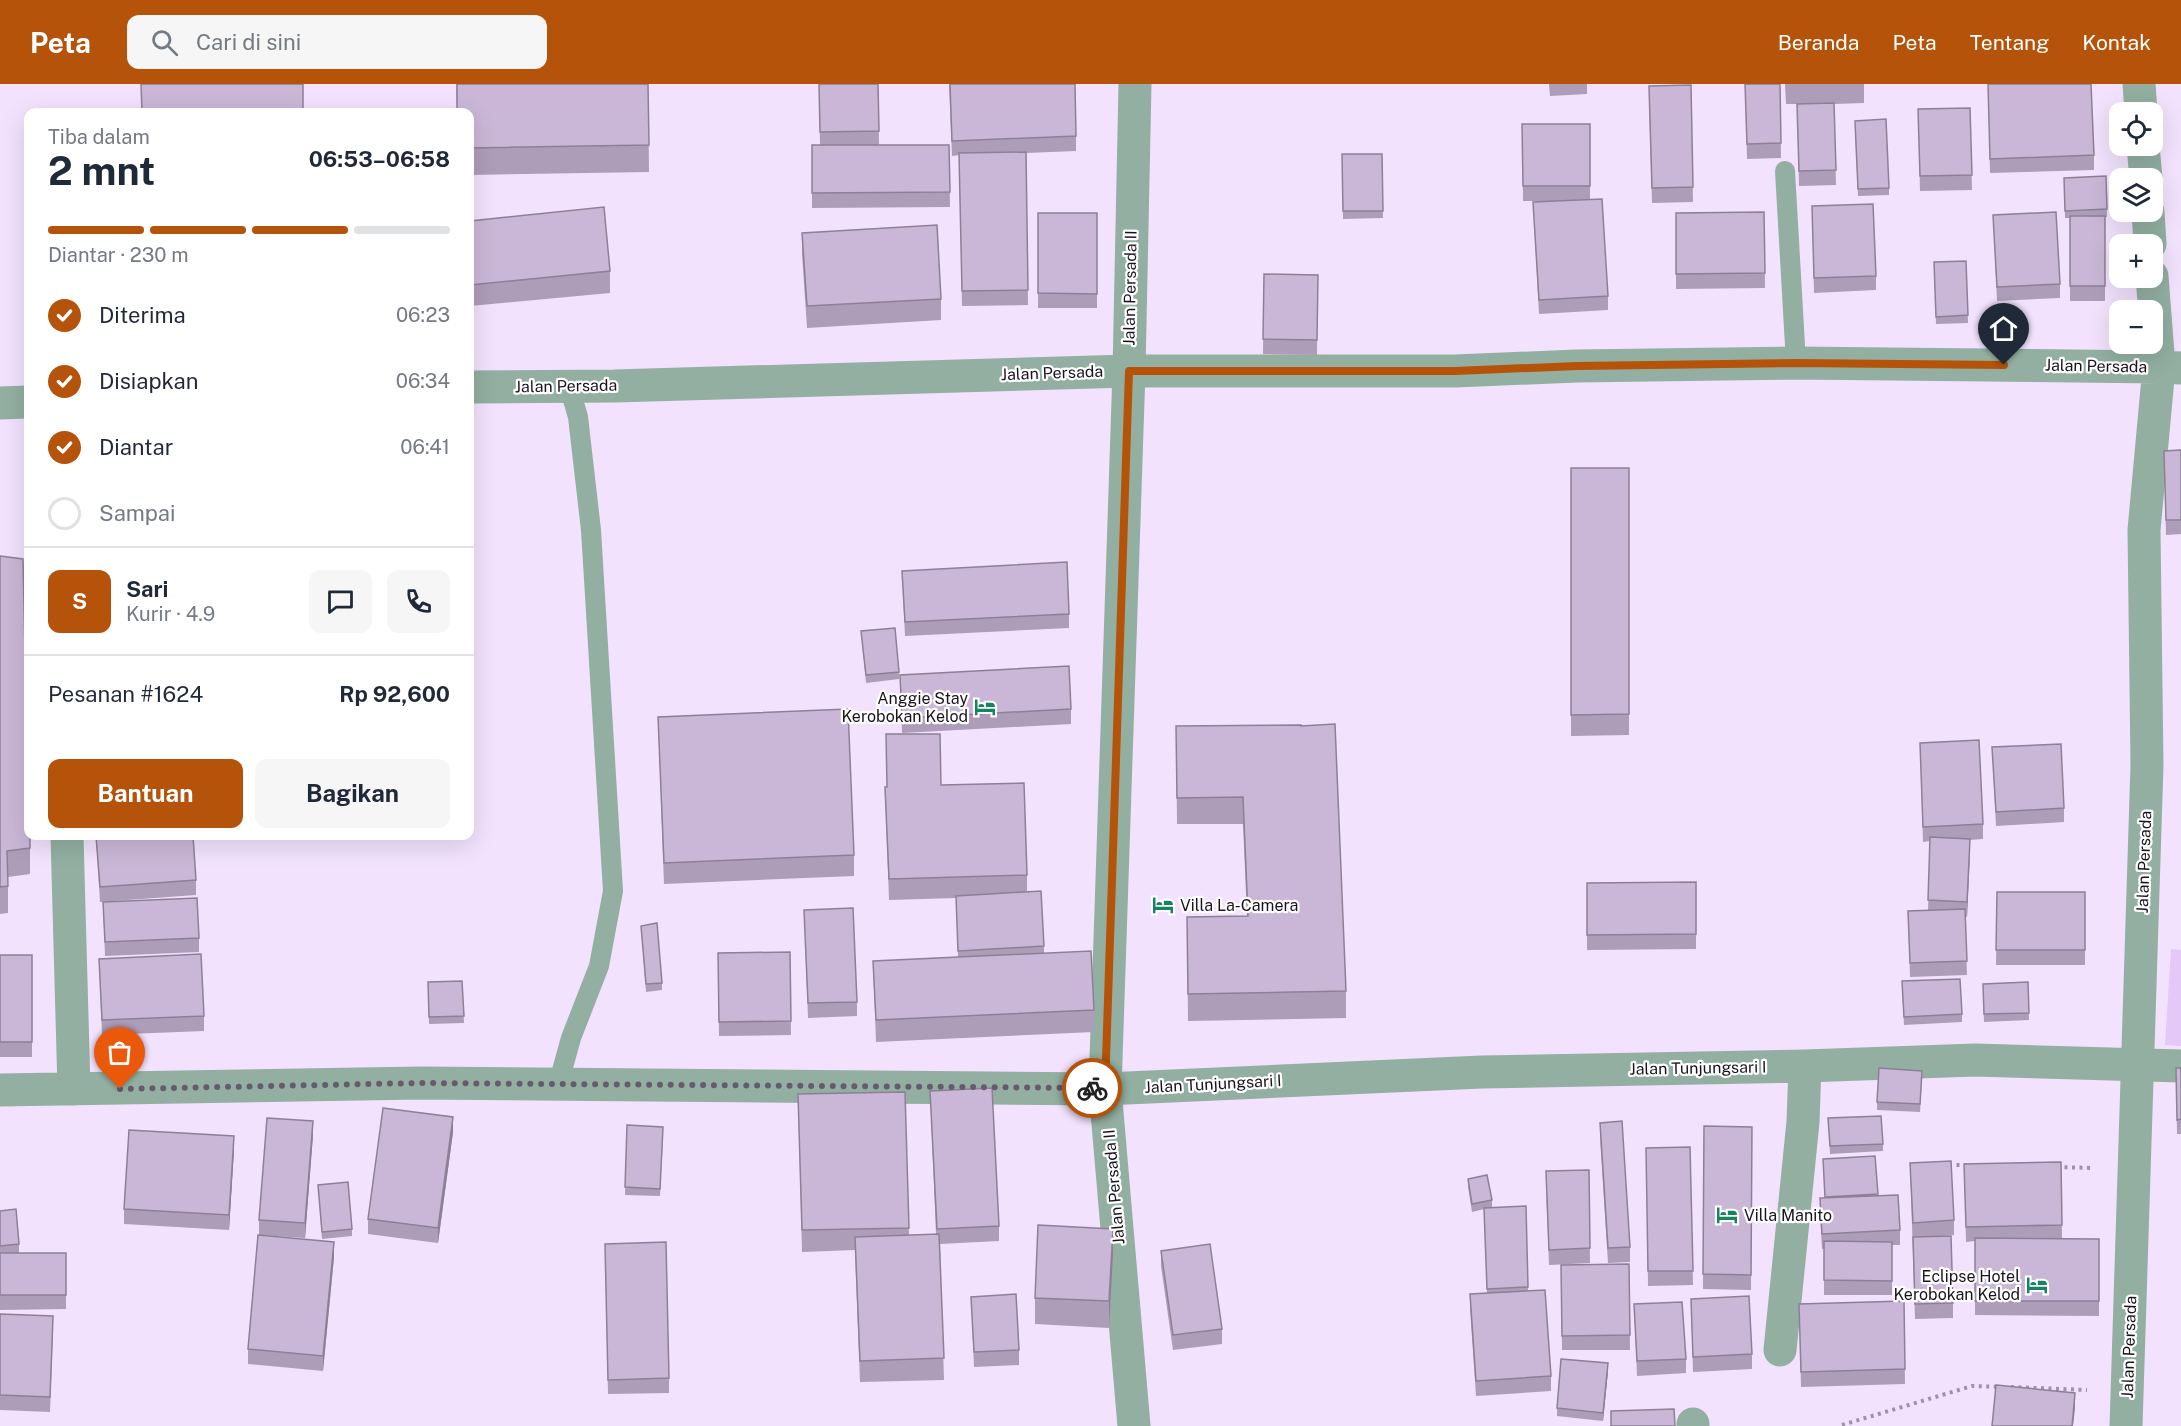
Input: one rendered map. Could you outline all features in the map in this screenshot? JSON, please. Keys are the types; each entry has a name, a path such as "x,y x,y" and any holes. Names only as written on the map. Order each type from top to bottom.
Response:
{"street":[{"name":"Jalan Persada II","path":"1134,1426 1105,1089 1129,371 1135,84"},
{"path":"2139,84 2140,102"},
{"path":"2154,288 2170,368"},
{"name":"Jalan Persada","path":"474,387 1129,371 1455,371 1577,366 1796,363 2170,368 2144,530 2147,765 2126,1426"},
{"path":"0,404 24,402"},
{"path":"67,840 74,1089"},
{"name":"Jalan Tunjungsari I","path":"0,1090 421,1083 1105,1089 1482,1072 1804,1066 1975,1060 2181,1066"},
{"path":"1780,1350 1803,1122 1804,1066"}],"lane":[{"path":"1785,171 1796,363"},
{"path":"558,1085 571,1038 599,966 613,891 591,530 578,417 569,386"}],"path":[{"path":"1939,1165 1974,1165"},
{"path":"2054,1167 2134,1169"},
{"path":"1842,1425 1972,1386 2127,1392"}],"shaded area":[{"path":"2171,949 2181,950 2181,1046 2165,1045"}],"building":[{"path":"141,84 303,84 303,108 142,108"},
{"path":"457,84 648,84 649,145 474,148 474,108 457,108"},
{"path":"819,84 878,84 879,131 820,132"},
{"path":"950,84 1075,84 1076,136 952,141"},
{"path":"1745,84 1780,84 1781,143 1747,144"},
{"path":"1988,84 2091,84 2094,155 1990,159"},
{"path":"1691,85 1693,187 1652,188 1649,86"},
{"path":"1834,103 1836,170 1799,171 1797,104"},
{"path":"1970,108 1972,175 1920,176 1918,109"},
{"path":"1886,119 1889,188 1858,189 1855,121"},
{"path":"1522,124 1590,124 1590,186 1523,186"},
{"path":"812,145 949,145 950,192 812,193"},
{"path":"1026,152 1028,290 962,291 959,153"},
{"path":"1342,154 1382,154 1383,211 1343,211"},
{"path":"2106,176 2107,209 2065,211 2064,178"},
{"path":"1602,199 1608,296 1539,300 1533,202"},
{"path":"1873,204 1876,276 1814,278 1812,206"},
{"path":"604,207 610,271 474,285 474,221"},
{"path":"1764,212 1765,273 1676,274 1676,213"},
{"path":"2056,212 2060,284 1997,287 1993,215"},
{"path":"1038,213 1097,213 1097,294 1038,293"},
{"path":"2070,216 2105,216 2105,286 2070,286"},
{"path":"937,225 941,299 807,306 802,233"},
{"path":"1966,261 1968,315 1936,317 1934,262"},
{"path":"1264,274 1318,275 1317,340 1263,339"},
{"path":"2181,450 2181,520 2166,520 2164,451"},
{"path":"1571,468 1629,468 1629,714 1571,715"},
{"path":"0,556 23,559 24,840 30,840 30,848 7,851 8,886 0,887"},
{"path":"1067,562 1069,614 905,622 902,571"},
{"path":"895,628 899,672 866,675 861,631"},
{"name":"Anggie Stay Kerobokan Kelod","path":"1069,666 1071,709 902,718 900,675"},
{"path":"848,709 854,855 664,863 658,717"},
{"path":"1335,724 1346,991 1188,994 1187,917 1248,916 1243,797 1177,798 1176,726"},
{"path":"886,734 940,734 941,785 1024,783 1027,875 889,879 885,787 887,787"},
{"path":"1979,740 1983,824 1923,827 1920,743"},
{"path":"2061,744 2064,808 1996,812 1992,747"},
{"path":"1930,837 1970,839 1967,902 1928,900"},
{"path":"96,840 193,840 196,880 100,887"},
{"path":"1696,882 1696,934 1587,935 1587,883"},
{"path":"1041,891 1044,946 958,951 956,896"},
{"path":"1997,892 2085,892 2085,950 1996,950"},
{"path":"197,898 199,938 105,942 103,902"},
{"path":"853,908 857,1002 808,1003 804,910"},
{"path":"1965,909 1967,961 1910,963 1908,911"},
{"path":"657,923 662,983 646,984 641,926"},
{"path":"1091,951 1094,1010 876,1020 873,961"},
{"path":"790,952 791,1021 719,1022 718,953"},
{"path":"201,954 204,1016 102,1020 99,959"},
{"path":"0,955 32,955 32,1042 0,1042"},
{"path":"1960,979 1962,1014 1904,1017 1902,981"},
{"path":"462,981 464,1016 429,1017 428,982"},
{"path":"2028,982 2029,1013 1984,1014 1983,984"},
{"path":"1879,1068 1922,1071 1920,1104 1877,1102"},
{"path":"2176,1068 2181,1068 2181,1119 2177,1120"},
{"path":"992,1088 999,1226 937,1229 930,1091"},
{"path":"905,1092 909,1228 802,1230 798,1094"},
{"path":"383,1108 453,1117 438,1228 368,1219"},
{"path":"1881,1116 1883,1144 1830,1146 1828,1118"},
{"path":"267,1118 313,1121 305,1223 259,1220"},
{"path":"1622,1121 1630,1247 1608,1248 1600,1123"},
{"path":"627,1125 663,1127 660,1189 625,1187"},
{"name":"Villa Manito","path":"1704,1126 1752,1127 1751,1275 1703,1274"},
{"path":"129,1130 234,1136 229,1215 124,1209"},
{"path":"1690,1147 1693,1271 1648,1271 1646,1148"},
{"path":"1875,1156 1878,1194 1825,1197 1823,1159"},
{"path":"1951,1161 1954,1220 1913,1223 1910,1163"},
{"path":"2061,1162 2062,1225 1966,1227 1964,1164"},
{"path":"1589,1170 1590,1248 1549,1250 1546,1171"},
{"path":"1487,1175 1492,1200 1472,1204 1468,1179"},
{"path":"348,1182 352,1229 322,1232 318,1185"},
{"path":"1898,1195 1900,1230 1822,1234 1820,1198"},
{"path":"1526,1206 1528,1287 1487,1289 1484,1208"},
{"path":"16,1209 19,1244 0,1246 0,1211"},
{"path":"1038,1225 1113,1229 1109,1301 1035,1298"},
{"path":"939,1234 944,1358 860,1361 855,1237"},
{"path":"258,1235 334,1242 323,1356 248,1349"},
{"path":"1951,1236 1953,1303 1915,1304 1913,1237"},
{"name":"Eclipse Hotel Kerobokan Kelod","path":"1975,1238 2099,1239 2099,1301 1975,1301"},
{"path":"1824,1241 1892,1242 1892,1281 1824,1280"},
{"path":"666,1242 669,1378 608,1380 605,1244"},
{"path":"1210,1244 1222,1329 1173,1335 1161,1251"},
{"path":"0,1253 66,1253 66,1295 0,1295"},
{"path":"1629,1264 1630,1335 1562,1336 1561,1265"},
{"path":"1545,1290 1551,1376 1476,1381 1470,1294"},
{"path":"1016,1294 1019,1350 974,1352 971,1297"},
{"path":"1749,1296 1752,1354 1693,1357 1691,1299"},
{"path":"1904,1301 1905,1369 1801,1372 1799,1304"},
{"path":"1682,1302 1686,1359 1637,1361 1634,1304"},
{"path":"0,1314 53,1316 50,1397 0,1395"},
{"path":"1561,1359 1608,1363 1603,1413 1557,1408"},
{"path":"1996,1385 2075,1393 2072,1426 1992,1426"},
{"path":"1674,1409 1675,1426 1611,1426 1611,1411"}],"way so far":[{"path":"120,1089 421,1083 1092,1088"}],"place":[{"name":"Anggie Stay Kerobokan Kelod","path":"985,707"},
{"name":"Villa La-Camera","path":"1163,905"},
{"name":"Villa Manito","path":"1727,1215"},
{"name":"Eclipse Hotel Kerobokan Kelod","path":"2037,1285"}],"route":[{"path":"1092,1088 1105,1089 1129,371 1455,371 1577,366 1796,363 2004,365"}]}
